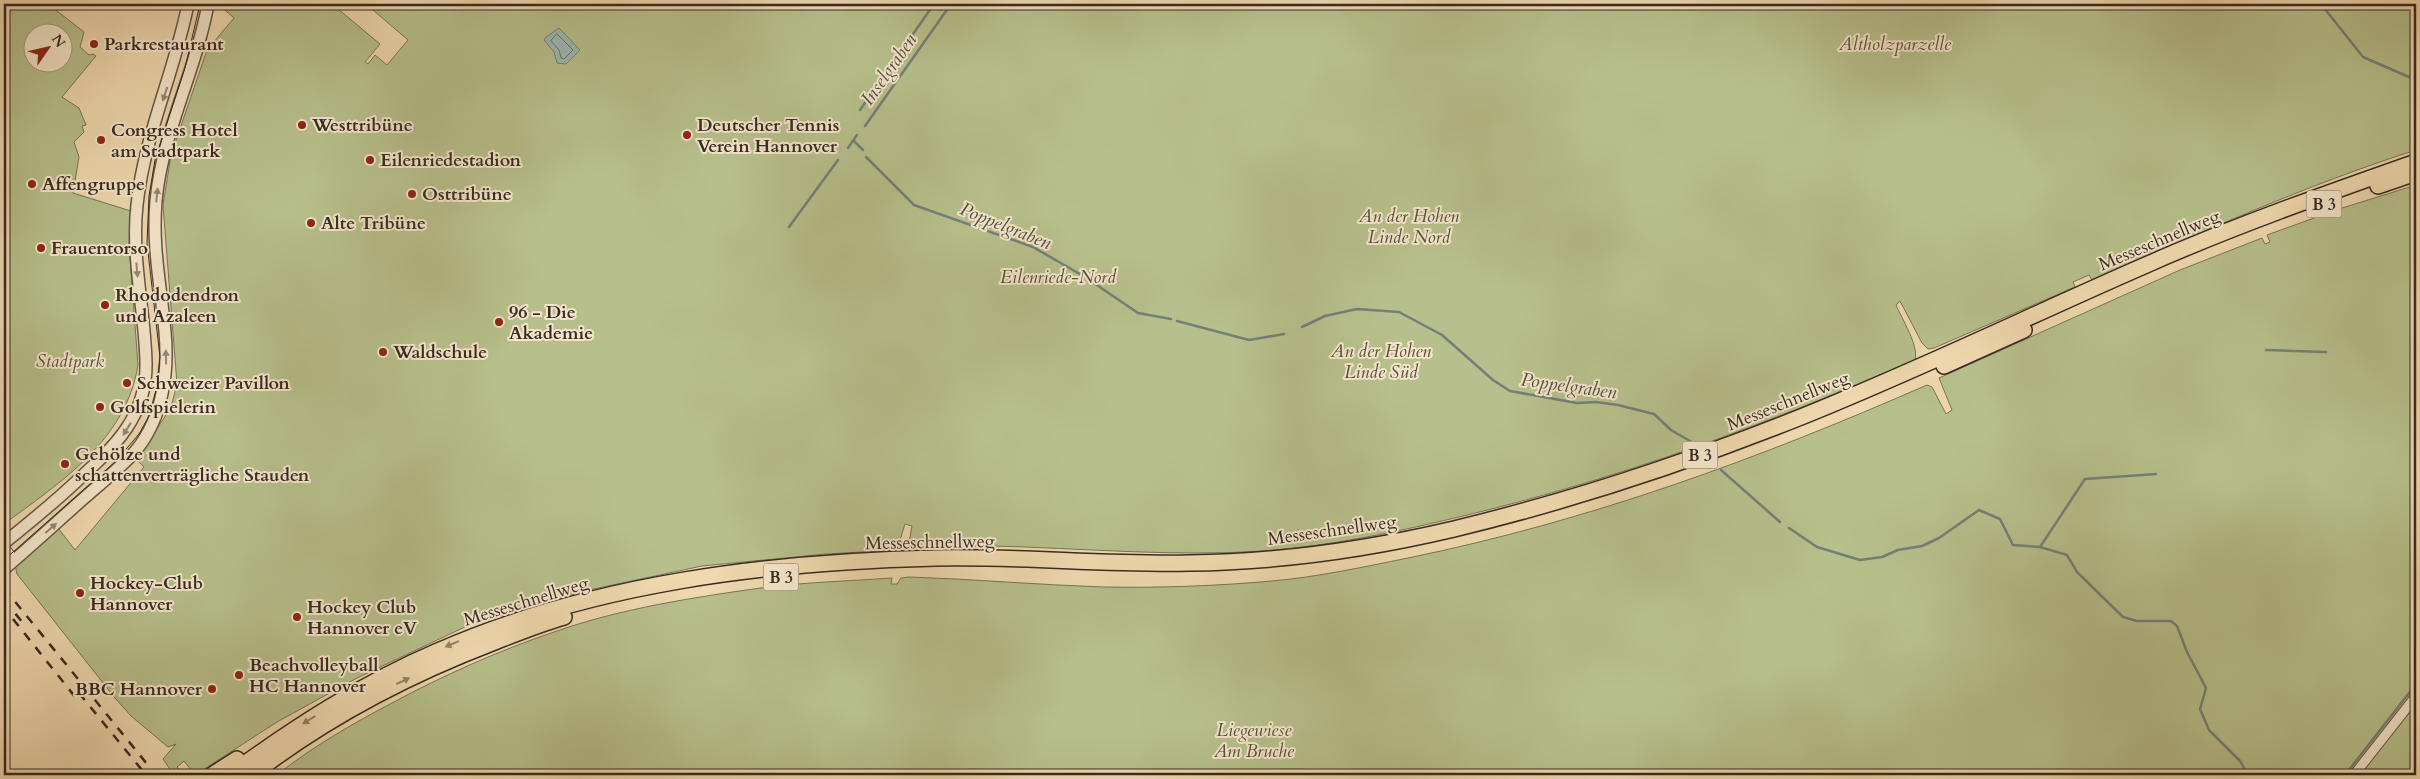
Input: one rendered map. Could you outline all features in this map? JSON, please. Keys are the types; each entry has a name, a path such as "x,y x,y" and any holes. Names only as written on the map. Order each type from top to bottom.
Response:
{"highway":[{"name":"Messeschnellweg","path":"230,775 268,746 342,699 388,674 466,639 558,609 670,582 803,564 940,558 1193,563 1249,560 1322,553 1389,542 1453,529 1523,510 1662,468 1794,420 2221,233 2416,162"},
{"name":"Messeschnellweg","path":"252,775 316,731 394,685 471,651 560,618 673,592 803,574 940,568 1194,574 1323,562 1392,551 1457,538 1526,520 1666,477 1799,428 2233,238 2416,173"},
{"path":"264,775 316,731"},
{"path":"212,775 236,759 268,746"}],"street":[{"path":"4,543 108,452 131,422 140,402 146,363 136,261 137,206 149,143 174,64 188,4"},
{"path":"4,569 126,461 139,446 154,420 162,397 166,366 165,332 156,269 154,234 159,177 208,4"},
{"path":"4,547 14,560"},
{"path":"2354,775 2416,696"}],"green space":[{"name":"Stadtpark","path":"4,4 48,4 71,22 22,22 22,72 72,72 72,23 84,32 80,47 89,55 93,54 96,56 62,97 79,108 86,125 82,126 84,132 74,142 79,157 73,193 131,211 129,245 138,365 131,392 120,416 105,437 88,457 47,492 4,524"},
{"name":"Eilenriede-Nord","path":"218,4 332,4 380,44 365,62 368,64 375,55 387,65 408,40 366,4 2416,4 2416,150 2293,194 2092,280 2089,275 2073,282 2075,287 1934,348 1928,349 1922,343 1900,301 1896,305 1915,347 1915,360 1749,428 1579,485 1438,522 1363,538 1288,549 1229,553 1161,553 992,546 908,548 912,526 905,524 897,550 826,554 702,566 589,590 469,625 357,678 277,722 195,775 184,761 177,767 183,775 174,775 163,759 176,744 168,747 131,716 115,698 17,574 14,560 55,524 75,550 144,467 137,460 171,407 177,384 163,205 171,155 207,50 234,18"},
{"name":"Liegewiese Am Bruche","path":"2416,185 2416,775 277,775 318,745 362,719 471,664 533,639 580,624 660,604 799,584 892,578 891,584 897,584 901,578 909,577 1125,587 1167,587 1272,581 1323,574 1408,558 1542,526 1607,507 1736,463 1927,385 1932,387 1946,414 1952,410 1939,378 2180,270 2262,238 2265,244 2270,242 2267,235 2339,209"}],"water":[{"path":"559,28 580,50 566,64 557,63 554,52 544,40"}],"waterway":[{"path":"860,110 934,4"},
{"name":"Inselgraben","path":"865,126 951,4"},
{"path":"2321,4 2363,57 2416,80"},
{"name":"Inselgraben","path":"848,148 857,135"},
{"name":"Poppelgraben","path":"854,141 863,150"},
{"name":"Poppelgraben","path":"866,157 914,205 1033,247 1085,277 1138,313 1171,319"},
{"path":"789,227 838,160"},
{"name":"Poppelgraben","path":"1302,327 1325,316 1357,309 1399,312 1442,335 1493,380 1510,391 1577,403 1596,402 1618,405 1654,414 1671,430 1690,441 1698,449"},
{"name":"Poppelgraben","path":"1177,321 1249,340 1284,334"},
{"path":"2266,350 2326,352"},
{"name":"Poppelgraben","path":"1721,470 1780,522"},
{"path":"2040,547 2085,479 2156,474"},
{"name":"Poppelgraben","path":"1789,528 1817,547 1860,560 1882,557 1898,550 1922,546 1939,538 1979,510 2000,519 2013,545 2040,547 2067,555 2077,572 2123,617 2137,621 2171,621 2177,626 2187,652 2206,688 2200,709 2209,730 2240,761 2248,775"},
{"path":"2345,775 2416,684"}],"tram line":[{"path":"4,560 116,461 139,434 149,416 156,390 160,357 147,243 149,196 155,160 185,68 200,4"}],"railway":[{"path":"4,588 156,775"},
{"path":"4,600 23,623"},
{"path":"13,619 80,703"},
{"path":"79,693 146,775"}],"place":[{"name":"Parkrestaurant","path":"94,44"},
{"name":"Westtribüne","path":"302,125"},
{"name":"Deutscher Tennis Verein Hannover","path":"687,135"},
{"name":"Congress Hotel am Stadtpark","path":"101,140"},
{"name":"Eilenriedestadion","path":"370,160"},
{"name":"Affengruppe","path":"32,184"},
{"name":"Osttribüne","path":"412,194"},
{"name":"Alte Tribüne","path":"311,223"},
{"name":"Frauentorso","path":"41,248"},
{"name":"Rhododendron und Azaleen","path":"105,305"},
{"name":"96 - Die Akademie","path":"499,322"},
{"name":"Waldschule","path":"383,352"},
{"name":"Schweizer Pavillon","path":"127,383"},
{"name":"Golfspielerin","path":"100,407"},
{"name":"Gehölze und schattenverträgliche Stauden","path":"65,464"},
{"name":"Hockey-Club Hannover","path":"80,593"},
{"name":"Hockey Club Hannover eV","path":"297,617"},
{"name":"Beachvolleyball HC Hannover","path":"239,675"},
{"name":"BBC Hannover","path":"212,689"}],"park label":[{"name":"Altholzparzelle","path":"1895,44"},
{"name":"An der Hohen Linde Nord","path":"1409,226"},
{"name":"An der Hohen Linde Süd","path":"1381,361"}]}
